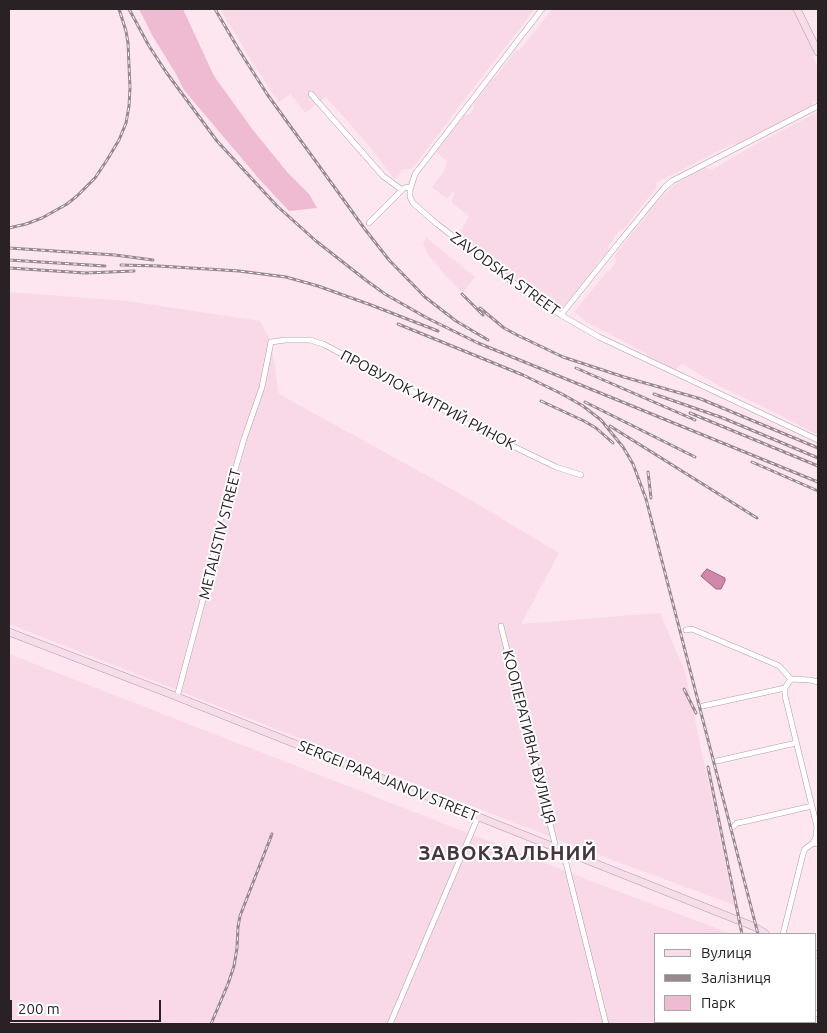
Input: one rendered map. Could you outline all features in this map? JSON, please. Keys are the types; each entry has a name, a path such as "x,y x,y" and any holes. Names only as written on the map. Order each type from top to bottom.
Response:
{"main road":[{"path":"799,9 818,44"},
{"path":"799,9 818,52"},
{"name":"SERGEI PARAJANOV STREET","path":"9,632 755,926 765,933"}],"street":[{"path":"369,223 404,188 410,187 415,174 542,9"},
{"path":"312,94 383,176 402,190"},
{"path":"561,315 664,188 672,181 818,106"},
{"name":"ZAVODSKA STREET","path":"410,187 410,197 413,203 437,224 527,293 561,315 599,337 818,440"},
{"name":"ПРОВУЛОК ХИТРИЙ РИНОК","path":"271,342 310,340 323,344 401,385 473,427 556,467 581,475"},
{"name":"METALISTIV STREET","path":"177,697 209,577 218,528 244,439 262,388 271,342"},
{"name":"КООПЕРАТИВНА ВУЛИЦЯ","path":"501,626 606,1024"},
{"path":"686,630 692,629 775,664 791,680 818,682"},
{"path":"783,933 803,854 805,849 815,843 818,831 786,705 785,688 791,680"},
{"path":"702,706 785,688"},
{"path":"716,760 796,743"},
{"path":"733,828 737,823 812,806"},
{"path":"390,1024 478,817"}],"shaded area":[{"path":"220,9 534,9 416,164 410,169 404,169 394,179 371,148 326,97 305,113 291,94 279,102"},
{"path":"551,9 792,9 814,51 813,57 818,68 818,103 814,101 810,107 656,183 656,188 623,230 620,230 614,237 608,246 609,250 562,308 558,309 488,258 486,260 457,237 469,216 452,203 455,194 452,192 447,199 432,187 444,172 447,161 436,152 463,117 470,114 474,108 474,103 490,82 517,49 519,51"},
{"path":"818,112 818,435 721,387 682,364 675,370 646,358 647,354 585,321 574,312 612,268 616,262 615,255 618,251 660,199 674,185 705,167 711,170"},
{"path":"426,237 475,277 463,293 428,255 423,244"},
{"path":"9,292 127,301 260,321 271,342 279,394 464,496 559,553 521,624 660,613 685,672 734,905 556,839 9,624"},
{"path":"707,569 725,578 721,589 716,589 701,576"},
{"path":"9,654 729,933 654,933 654,1023 776,1024 9,1024"}],"green space":[{"path":"139,9 183,9 214,76 253,130 288,173 309,194 317,208 289,211 260,180 184,90"}],"railway":[{"path":"9,228 42,218 67,204 95,178 119,140 126,123 130,88 128,43 119,9"},
{"path":"129,9 166,72 217,141 277,206 316,241 385,294 427,318 478,343 818,482"},
{"path":"215,9 267,94 389,260 425,297 456,321 488,340"},
{"path":"9,248 115,255 153,260"},
{"path":"9,260 105,266"},
{"path":"121,265 239,271 286,277 318,286 438,331"},
{"path":"9,268 86,273 134,271"},
{"path":"462,294 483,315"},
{"path":"480,308 504,328 563,357 701,399 818,448"},
{"path":"398,324 523,375 562,394 583,406 601,420 623,447 633,464 646,499 758,933"},
{"path":"576,368 695,420"},
{"path":"654,394 723,418 818,458"},
{"path":"541,401 584,421 596,428 613,443"},
{"path":"585,402 695,457"},
{"path":"690,413 818,466"},
{"path":"610,426 757,518"},
{"path":"752,462 818,491"},
{"path":"648,472 651,498"},
{"path":"684,689 696,713"},
{"path":"708,767 742,933"},
{"path":"211,1024 234,966 240,916 272,834"}],"district":[{"name":"ЗАВОКЗАЛЬНИЙ","path":"508,853"}]}
